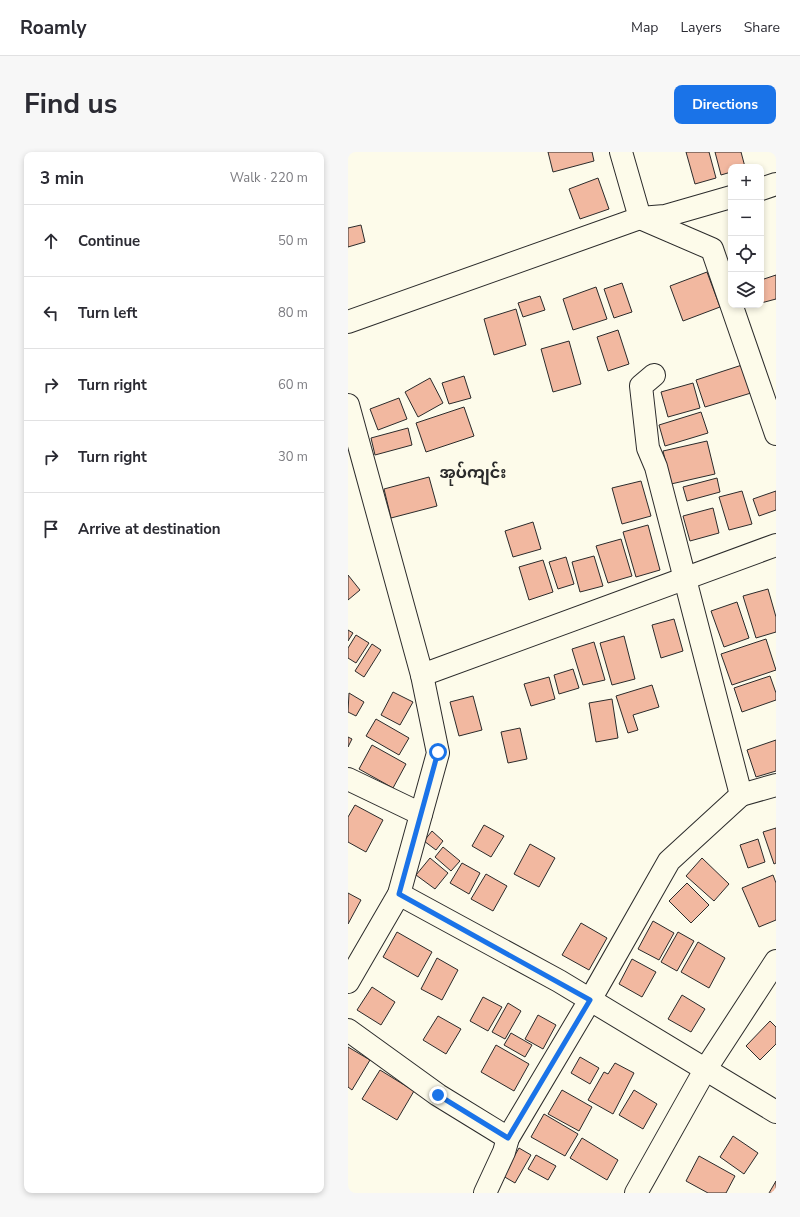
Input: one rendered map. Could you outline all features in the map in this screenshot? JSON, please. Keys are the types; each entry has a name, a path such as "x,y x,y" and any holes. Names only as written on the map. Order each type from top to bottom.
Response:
{"street":[{"path":"622,152 640,218"},
{"path":"764,187 776,184"},
{"path":"348,322 640,218 664,216 728,198"},
{"path":"640,218 712,249 776,434"},
{"path":"654,375 641,386 648,448 656,467 741,795"},
{"path":"348,405 422,675 438,752 399,894 348,982"},
{"path":"422,675 776,545"},
{"path":"348,779 421,814"},
{"path":"485,1193 504,1152 508,1138 590,1000 669,861 741,795 776,785"},
{"path":"399,894 590,1000 776,1112"},
{"path":"636,1193 705,1070 776,961"},
{"path":"348,1030 438,1095 508,1138"}],"building":[{"path":"548,152 592,152 594,161 553,172"},
{"path":"686,152 709,152 716,178 695,184"},
{"path":"715,152 741,152 744,164 728,164 728,173 721,175"},
{"path":"598,178 609,209 580,219 569,189"},
{"path":"361,225 365,242 348,247 348,228"},
{"path":"707,272 720,307 683,321 670,286"},
{"path":"776,275 776,299 764,302 764,279"},
{"path":"622,283 632,312 614,318 604,289"},
{"path":"596,287 607,319 573,330 563,299"},
{"path":"540,296 545,310 523,317 518,303"},
{"path":"516,309 526,345 494,355 484,319"},
{"path":"618,330 629,364 608,371 597,337"},
{"path":"569,341 581,384 553,392 541,349"},
{"path":"742,365 751,393 705,407 696,380"},
{"path":"464,376 471,398 449,404 442,383"},
{"path":"430,378 443,403 418,417 405,392"},
{"path":"693,383 700,408 668,417 661,392"},
{"path":"399,398 407,419 378,430 370,409"},
{"path":"464,407 474,436 426,452 416,423"},
{"path":"701,412 708,433 665,446 659,425"},
{"path":"408,428 412,445 375,455 371,438"},
{"path":"707,441 715,474 671,484 663,451"},
{"path":"429,477 437,506 391,518 384,489"},
{"path":"717,478 720,492 687,501 683,487"},
{"path":"641,481 651,516 622,524 612,488"},
{"path":"742,491 752,524 729,530 719,497"},
{"path":"776,491 776,510 759,516 753,499"},
{"path":"713,508 719,533 690,541 683,516"},
{"path":"533,522 541,549 513,557 505,531"},
{"path":"648,525 660,570 636,577 623,532"},
{"path":"621,539 632,576 608,583 596,546"},
{"path":"594,556 603,586 580,592 572,562"},
{"path":"566,557 574,584 558,589 549,562"},
{"path":"543,560 553,592 529,600 519,567"},
{"path":"348,575 360,590 348,600"},
{"path":"768,589 776,617 776,632 756,638 743,596"},
{"path":"737,602 749,638 724,647 711,611"},
{"path":"674,619 683,651 661,658 652,625"},
{"path":"348,630 353,633 348,641"},
{"path":"356,635 369,643 356,663 348,658 348,648"},
{"path":"624,636 635,679 612,685 600,643"},
{"path":"766,639 776,670 732,685 721,654"},
{"path":"594,642 605,680 583,685 572,649"},
{"path":"372,644 381,650 364,677 355,671"},
{"path":"573,669 579,688 559,694 554,675"},
{"path":"770,676 776,693 776,700 742,712 734,688"},
{"path":"549,677 555,699 531,706 524,684"},
{"path":"652,685 659,707 633,715 638,730 628,733 616,696"},
{"path":"393,692 413,702 400,725 381,715"},
{"path":"349,693 364,702 356,716 348,712"},
{"path":"473,696 482,730 459,736 450,702"},
{"path":"612,699 618,738 596,742 589,703"},
{"path":"376,719 409,738 399,755 366,736"},
{"path":"520,728 527,759 508,763 501,732"},
{"path":"348,737 352,739 348,747"},
{"path":"776,740 776,771 756,777 747,750"},
{"path":"372,745 406,764 393,788 359,769"},
{"path":"355,805 383,820 366,852 348,842 348,817"},
{"path":"484,825 504,836 491,857 472,846"},
{"path":"776,828 776,863 774,864 763,832"},
{"path":"432,831 443,841 436,850 424,841"},
{"path":"758,839 765,862 748,868 740,845"},
{"path":"530,844 555,858 539,887 514,874"},
{"path":"443,847 460,861 451,871 435,857"},
{"path":"430,858 448,873 435,889 416,875"},
{"path":"702,858 729,884 714,901 686,876"},
{"path":"462,863 480,873 469,894 450,883"},
{"path":"486,874 507,886 493,911 471,899"},
{"path":"773,875 776,883 776,920 759,927 742,888"},
{"path":"687,883 709,905 691,923 669,901"},
{"path":"348,893 361,900 348,924"},
{"path":"653,921 674,933 659,960 638,949"},
{"path":"581,923 607,938 589,970 562,955"},
{"path":"397,932 432,952 418,977 383,957"},
{"path":"678,932 694,941 677,971 661,962"},
{"path":"698,942 725,958 709,988 681,972"},
{"path":"437,958 458,970 442,1000 421,989"},
{"path":"632,959 656,972 642,997 619,984"},
{"path":"372,987 395,1002 381,1025 357,1010"},
{"path":"682,995 705,1009 691,1032 668,1019"},
{"path":"483,997 502,1007 488,1031 470,1021"},
{"path":"508,1003 521,1011 505,1039 492,1032"},
{"path":"538,1015 556,1025 543,1049 525,1039"},
{"path":"438,1016 461,1029 446,1054 423,1040"},
{"path":"770,1021 776,1027 776,1044 760,1060 746,1046"},
{"path":"511,1033 532,1045 525,1057 504,1045"},
{"path":"496,1045 529,1064 514,1091 481,1072"},
{"path":"348,1047 370,1060 352,1090 348,1087"},
{"path":"580,1057 599,1068 590,1084 571,1073"},
{"path":"615,1063 634,1073 613,1114 588,1100 604,1072 608,1074"},
{"path":"380,1070 414,1091 397,1120 362,1099"},
{"path":"562,1090 592,1107 579,1131 548,1114"},
{"path":"634,1090 657,1104 643,1129 619,1115"},
{"path":"544,1114 578,1134 565,1156 531,1137"},
{"path":"733,1136 758,1153 744,1174 720,1157"},
{"path":"582,1138 618,1160 607,1180 570,1158"},
{"path":"519,1148 531,1155 515,1183 503,1176"},
{"path":"536,1155 556,1166 548,1180 528,1169"},
{"path":"699,1156 735,1176 726,1193 708,1193 686,1181"},
{"path":"776,1181 776,1193 769,1193"}],"district":[{"name":"အုပ်ကျင်း","path":"473,472"}],"route":[{"path":"438,752 399,894 590,1000 508,1138 438,1095"}]}
